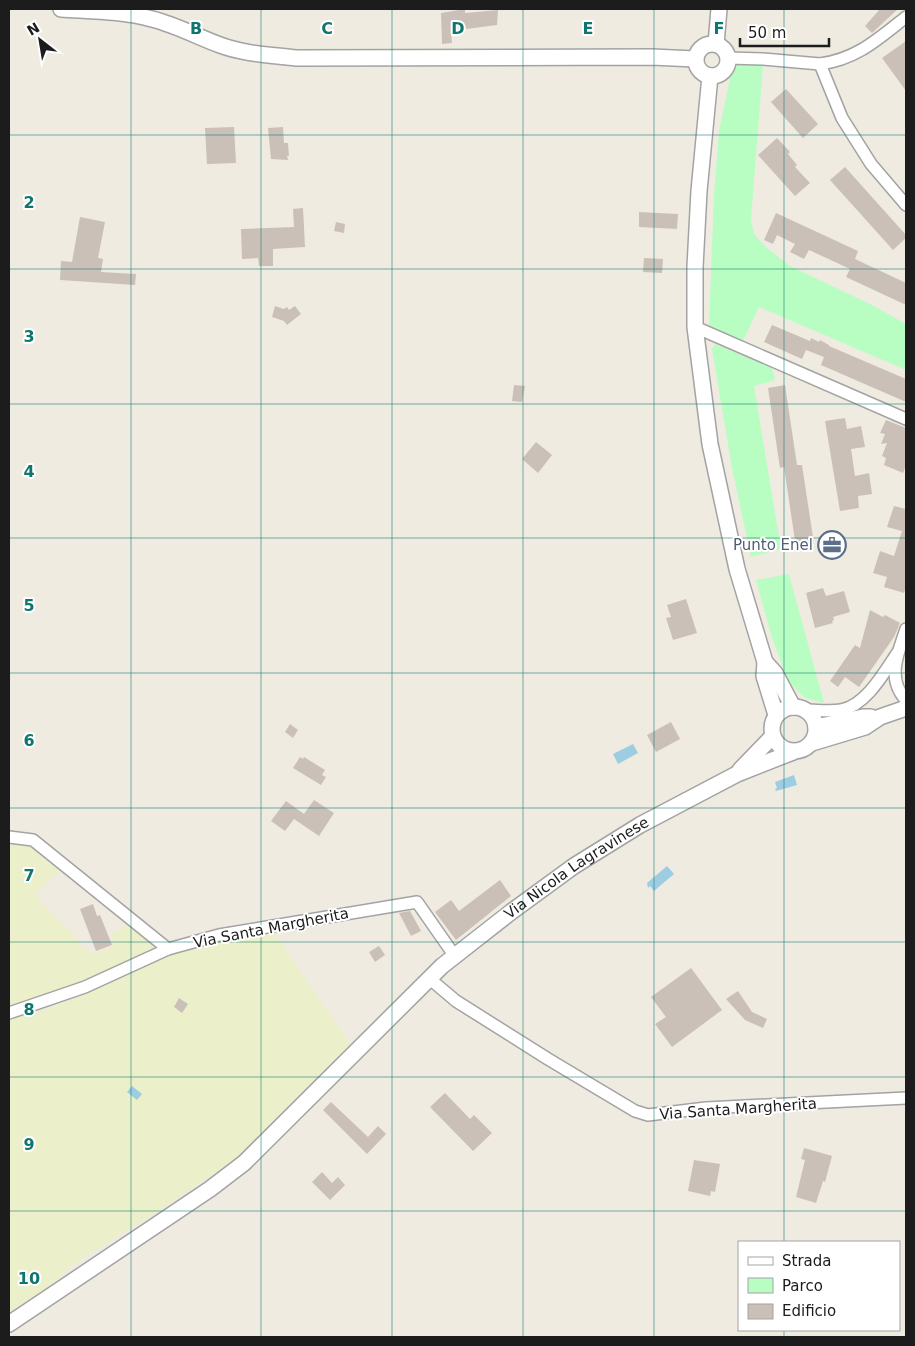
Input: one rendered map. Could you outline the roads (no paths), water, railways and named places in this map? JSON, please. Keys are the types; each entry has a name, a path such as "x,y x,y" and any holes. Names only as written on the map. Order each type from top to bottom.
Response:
{"street":[{"path":"61,9 122,14 151,19 178,27 222,46 296,58 652,57 695,59"},
{"path":"716,44 719,9"},
{"path":"728,58 820,64 838,62 860,52 906,17"},
{"path":"716,44 726,51 728,64 724,70 710,76 702,73 697,67 695,59 697,52 702,46 716,44"},
{"path":"820,64 842,118 871,164 906,205"},
{"path":"710,76 699,191 695,267 695,327 710,444 737,569 765,662 764,676 776,715"},
{"path":"695,327 906,418"},
{"path":"906,629 898,652 895,682 899,693 906,700"},
{"path":"898,652 867,695 852,706 842,710 784,709 776,715 771,730 772,737 777,745 784,750 793,752 806,748 812,743 865,726 880,717 906,708"},
{"path":"765,662 775,673 799,708 814,719 816,727 812,743"},
{"path":"816,727 863,717 880,717"},
{"name":"Via Nicola Lagravinese","path":"737,774 772,737"},
{"name":"Via Nicola Lagravinese","path":"9,1324 210,1189 244,1163 454,955 574,866 640,825 737,774 793,752"},
{"path":"9,837 33,840 168,949 85,987 9,1013"},
{"name":"Via Santa Margherita","path":"168,949 219,935 418,902 454,955"},
{"name":"Via Santa Margherita","path":"430,979 456,1000 548,1059 634,1111 648,1115 706,1108 906,1098"}],"water":[{"path":"633,744 638,753 618,764 613,754"},
{"path":"794,775 797,785 776,791 775,782"},
{"path":"667,866 674,874 654,891 650,886 648,888 647,883"},
{"path":"132,1086 142,1094 137,1100 127,1092"}],"place":[{"name":"Punto Enel","path":"832,545"}]}
